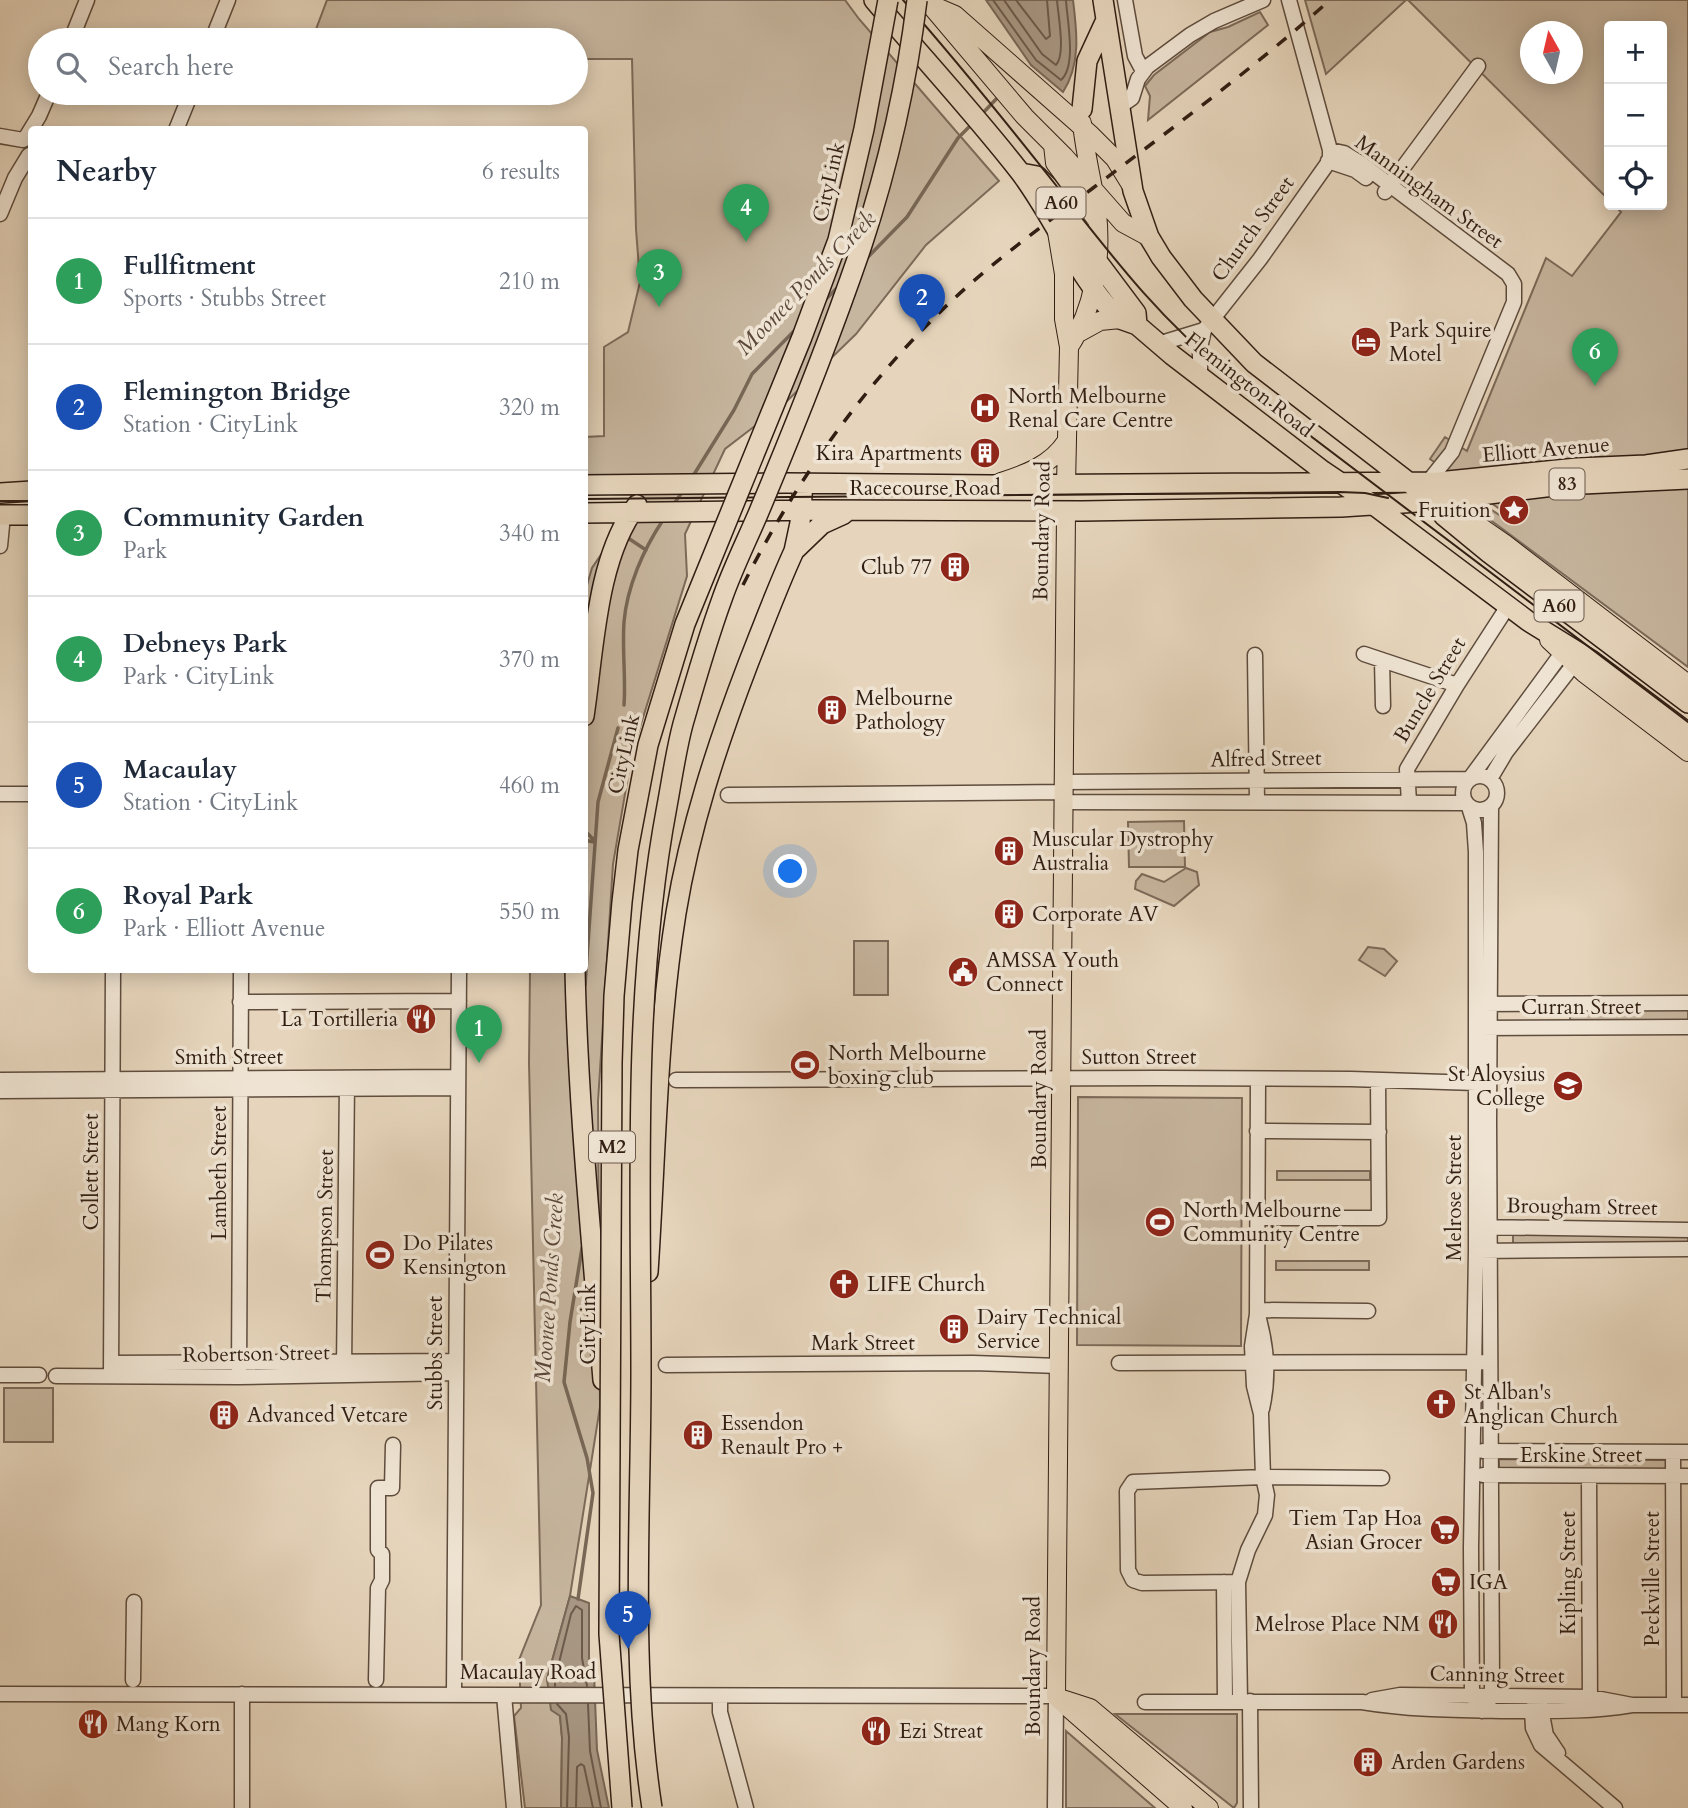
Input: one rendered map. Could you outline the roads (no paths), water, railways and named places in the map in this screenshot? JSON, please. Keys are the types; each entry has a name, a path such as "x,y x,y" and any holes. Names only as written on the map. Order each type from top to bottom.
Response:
{"highway":[{"name":"Flemington Road","path":"874,0 1020,173 1093,288 1129,322 1528,621 1587,657 1688,733"},
{"name":"CityLink","path":"622,1808 609,1634 614,996 622,902 635,805 648,745 685,624 803,337 838,240 864,129 888,0"},
{"path":"1103,0 1132,185 1149,237"},
{"name":"M2","path":"652,1808 644,1743 639,1619 643,1000 648,936 662,833 681,729 722,599 823,351 862,244 894,128 924,1"},
{"path":"1082,119 1087,61 1106,20"},
{"name":"A60","path":"1020,173 1037,176 1047,186 1086,237 1093,256"},
{"name":"A60","path":"1055,227 1069,230 1093,256 1136,313 1129,322"},
{"name":"Flemington Road","path":"1149,237 1208,325 1233,343 1271,378 1418,482 1444,516 1489,553 1688,703"},
{"name":"Elliott Avenue","path":"1418,482 1577,468 1646,465 1688,459"},
{"name":"Elliott Avenue","path":"1434,502 1562,485 1688,479"},
{"name":"Racecourse Road","path":"588,485 1418,482"},
{"path":"641,1377 656,1153 658,1074 676,911 688,852 723,729 792,555 801,511 803,483"},
{"path":"588,690 610,541 648,492 661,484"},
{"name":"Boundary Road","path":"1066,485 1066,510"},
{"path":"0,493 28,491"},
{"name":"Racecourse Road","path":"588,513 1066,510 1375,506 1434,502"},
{"path":"792,555 822,524 855,511"},
{"path":"1,515 28,515"},
{"path":"588,515 600,524 610,541"},
{"path":"575,973 589,1210 610,1472"}],"main road":[{"path":"924,1 955,15 1044,94 1082,119 1115,159 1132,185"},
{"name":"Flemington Road","path":"924,1 1021,113 1123,223 1149,237"},
{"path":"1069,348 1080,332 1093,288 1097,220 1082,119"},
{"path":"1053,145 1055,163 1097,220"},
{"name":"Boundary Road","path":"1055,227 1063,274 1064,319 1069,348 1066,485"},
{"path":"1080,332 1100,321 1129,322"},
{"path":"991,485 1043,464 1057,454 1066,442"},
{"name":"Flemington Road","path":"1434,502 1459,512 1494,537 1688,684"},
{"name":"Boundary Road","path":"1056,1697 1066,510"},
{"name":"Flemington Road","path":"1528,621 1568,658 1688,752"},
{"path":"1056,1697 1183,1808"},
{"name":"Macaulay Road","path":"1056,1697 1080,1703 1093,1710 1209,1808"}],"street":[{"path":"76,28 87,0"},
{"path":"217,28 228,0"},
{"path":"1125,0 1135,56 1143,71"},
{"path":"1119,107 1132,98 1143,71 1190,35 1218,19 1263,0"},
{"name":"Manningham Street","path":"1289,0 1329,155 1344,153 1387,188 1510,276 1514,284 1506,319 1451,455 1418,482"},
{"path":"1387,188 1478,66"},
{"path":"36,126 44,105"},
{"path":"178,126 186,105"},
{"path":"0,136 28,144"},
{"path":"0,214 28,146"},
{"name":"Church Street","path":"1208,325 1259,259 1329,155"},
{"path":"1158,344 1208,325"},
{"path":"1200,376 1200,344 1208,325"},
{"path":"0,546 1,515"},
{"name":"Buncle Street","path":"1409,802 1407,769 1508,606"},
{"path":"1364,654 1457,685"},
{"path":"1255,655 1257,802"},
{"path":"1470,778 1481,775 1490,779 1497,791 1491,806 1482,810 1468,805 1462,790 1470,778 1516,727 1568,658"},
{"path":"1382,660 1383,706"},
{"path":"1490,779 1516,727"},
{"name":"Alfred Street","path":"728,795 1063,792 1257,780 1470,778"},
{"name":"Alfred Street","path":"1063,792 1257,802 1409,802 1468,805"},
{"path":"0,794 28,794"},
{"path":"0,804 28,804"},
{"name":"Melrose Street","path":"1468,805 1482,853"},
{"name":"Melrose Street","path":"1472,1696 1471,1548 1482,1362 1482,853 1491,806"},
{"name":"Collett Street","path":"111,1369 113,973"},
{"name":"Lambeth Street","path":"239,1369 241,973"},
{"name":"Stubbs Street","path":"454,1695 459,973"},
{"path":"240,1002 459,1001"},
{"name":"Curran Street","path":"1482,1003 1688,1003"},
{"name":"Curran Street","path":"1482,1028 1688,1027"},
{"name":"Melrose Street","path":"1482,1028 1475,1083 1482,1156"},
{"name":"Sutton Street","path":"676,1080 1062,1078 1475,1083"},
{"path":"1251,1808 1238,1701 1231,1582 1265,1515 1267,1495 1263,1476 1261,1414 1254,1385 1260,1362 1252,1346 1257,1312 1258,1079"},
{"name":"Smith Street","path":"0,1080 113,1085"},
{"path":"1257,1218 1378,1218 1378,1080"},
{"name":"Smith Street","path":"0,1091 113,1085 458,1082"},
{"name":"Thompson Street","path":"344,1368 347,1083"},
{"path":"1257,1131 1379,1132"},
{"name":"Brougham Street","path":"1483,1226 1688,1230"},
{"name":"Brougham Street","path":"1483,1251 1688,1249"},
{"path":"1257,1312 1368,1311"},
{"path":"1119,1363 1482,1362"},
{"name":"Melrose Street","path":"1482,1362 1491,1475 1492,1696"},
{"name":"Mark Street","path":"666,1365 973,1363 1059,1366"},
{"name":"Robertson Street","path":"56,1376 111,1369 456,1367"},
{"path":"0,1374 39,1375"},
{"path":"376,1680 378,1588 382,1580 382,1554 378,1550 377,1488 392,1488 393,1444"},
{"name":"Erskine Street","path":"1475,1451 1681,1452"},
{"name":"Peckville Street","path":"1681,1452 1681,1705"},
{"name":"Erskine Street","path":"1474,1475 1681,1476"},
{"path":"1231,1582 1142,1583 1133,1580 1128,1570 1126,1491 1133,1482 1263,1476 1382,1478"},
{"name":"Kipling Street","path":"1589,1476 1590,1704"},
{"path":"1471,1548 1492,1548"},
{"path":"132,1680 134,1602"},
{"path":"1472,1606 1492,1606"},
{"name":"Macaulay Road","path":"0,1694 1056,1697"},
{"path":"242,1694 242,1808"},
{"path":"504,1695 514,1808"},
{"path":"1438,1695 1445,1704 1445,1710"},
{"name":"Canning Street","path":"1145,1702 1389,1702 1438,1695 1492,1696 1537,1706"},
{"path":"720,1696 719,1707 747,1808"},
{"path":"1472,1696 1482,1711 1492,1696"},
{"name":"Boundary Road","path":"1055,1808 1056,1697"},
{"name":"Canning Street","path":"1389,1702 1445,1710 1482,1711 1590,1704 1681,1705"},
{"path":"1537,1706 1533,1728 1538,1742 1615,1808"},
{"path":"1240,1808 1250,1784"}],"water":[{"path":"986,0 1073,0 1075,59 1063,92 1031,65"},
{"path":"570,1596 589,1603 589,1658 594,1674 597,1750 609,1808 561,1808 560,1716 551,1710 547,1679"}],"waterway":[{"name":"Moonee Ponds Creek","path":"981,115 1000,95"},
{"name":"Moonee Ponds Creek","path":"866,259 907,217 958,138 973,123"},
{"name":"Moonee Ponds Creek","path":"824,301 838,287"},
{"name":"Moonee Ponds Creek","path":"693,476 734,410 752,374 796,329"},
{"name":"Moonee Ponds Creek","path":"673,505 683,491"},
{"name":"Moonee Ponds Creek","path":"624,705 626,609 637,569 663,520"},
{"path":"628,538 646,550"},
{"name":"Moonee Ponds Creek","path":"588,943 598,802 618,728"},
{"path":"588,834 595,841"},
{"path":"588,841 594,842"},
{"name":"Moonee Ponds Creek","path":"585,985 586,973"},
{"name":"Moonee Ponds Creek","path":"578,1599 593,1493 587,1458 564,1382 582,1248"}],"tram line":[{"path":"903,0 981,91 1135,283 1201,351 1688,722"},
{"path":"588,499 1340,492 1365,493 1388,498"},
{"path":"0,501 28,501"}],"railway":[{"path":"743,585 783,512 829,442 880,376 937,315 1013,248 1214,96 1330,0"}],"place":[{"name":"Debneys Park","path":"746,242"},
{"name":"Community Garden","path":"659,307"},
{"name":"Flemington Bridge","path":"922,332"},
{"name":"Park Squire Motel","path":"1366,342"},
{"name":"Royal Park","path":"1595,386"},
{"name":"North Melbourne Renal Care Centre","path":"985,408"},
{"name":"Kira Apartments","path":"985,453"},
{"name":"Fruition","path":"1514,510"},
{"name":"Club 77","path":"955,567"},
{"name":"Melbourne Pathology","path":"832,710"},
{"name":"Muscular Dystrophy Australia","path":"1009,851"},
{"name":"Corporate AV","path":"1009,914"},
{"name":"AMSSA Youth Connect","path":"963,972"},
{"name":"La Tortilleria","path":"421,1019"},
{"name":"Fullfitment","path":"479,1063"},
{"name":"North Melbourne boxing club","path":"805,1065"},
{"name":"St Aloysius College","path":"1568,1086"},
{"name":"North Melbourne Community Centre","path":"1160,1222"},
{"name":"Do Pilates Kensington","path":"380,1255"},
{"name":"LIFE Church","path":"844,1284"},
{"name":"Dairy Technical Service","path":"954,1329"},
{"name":"St Alban's Anglican Church","path":"1441,1404"},
{"name":"Advanced Vetcare","path":"224,1415"},
{"name":"Essendon Renault Pro +","path":"698,1435"},
{"name":"Tiem Tap Hoa Asian Grocer","path":"1445,1530"},
{"name":"IGA","path":"1446,1582"},
{"name":"Melrose Place NM","path":"1443,1624"},
{"name":"Macaulay","path":"628,1649"},
{"name":"Mang Korn","path":"93,1724"},
{"name":"Ezi Streat","path":"876,1731"},
{"name":"Arden Gardens","path":"1368,1762"}]}
